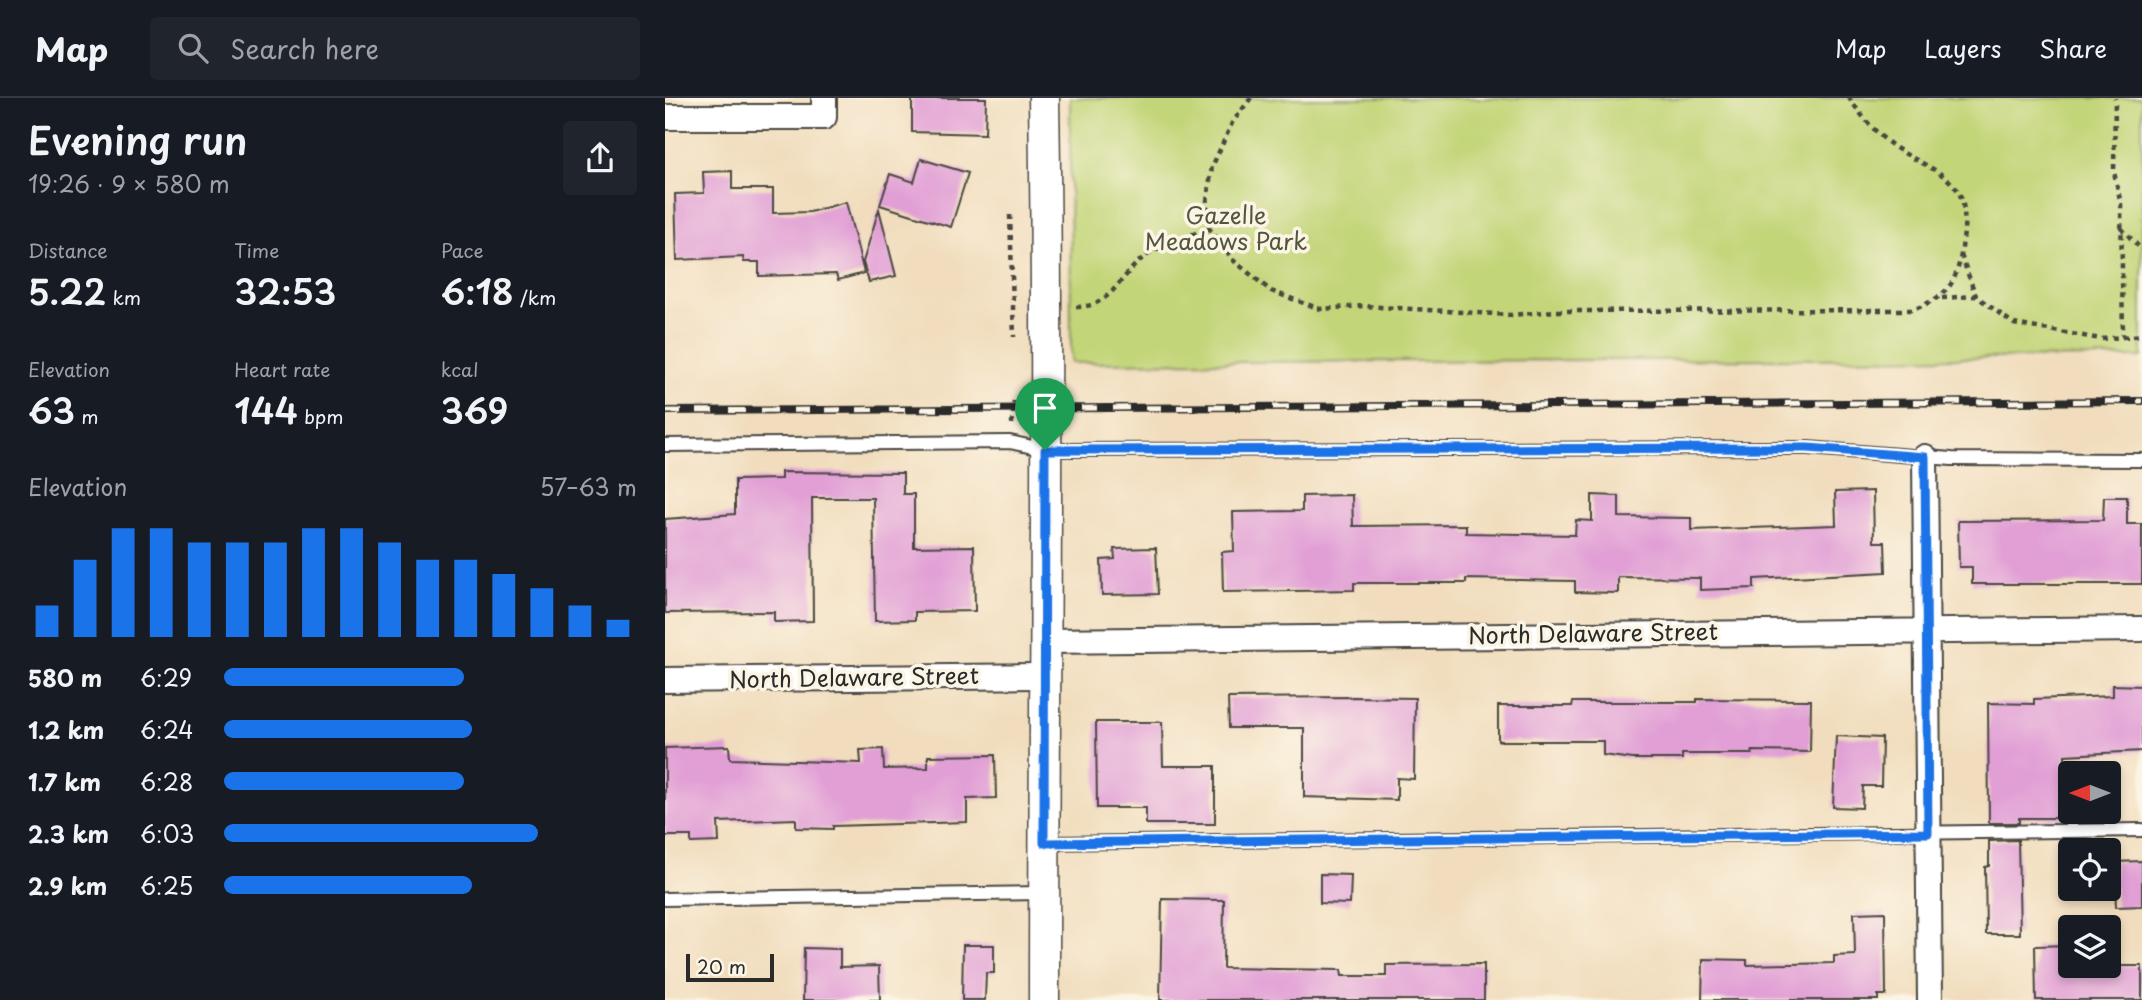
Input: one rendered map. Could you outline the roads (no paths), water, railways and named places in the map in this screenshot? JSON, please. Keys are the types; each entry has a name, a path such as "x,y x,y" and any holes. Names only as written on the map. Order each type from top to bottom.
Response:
{"street":[{"path":"1044,98 1048,307 1043,676 1044,1000"},
{"path":"665,117 824,107"},
{"path":"1925,457 1930,1000"},
{"name":"North Delaware Street","path":"1044,641 2142,629"},
{"name":"North Delaware Street","path":"665,680 1043,676"}],"lane":[{"path":"665,445 1010,442 1045,450 1808,448 1925,457 2142,460"},
{"path":"1044,843 2142,830"},
{"path":"665,899 1044,893"}],"railway":[{"path":"665,411 2142,401"}],"park label":[{"name":"Gazelle Meadows Park","path":"1226,229"}]}
